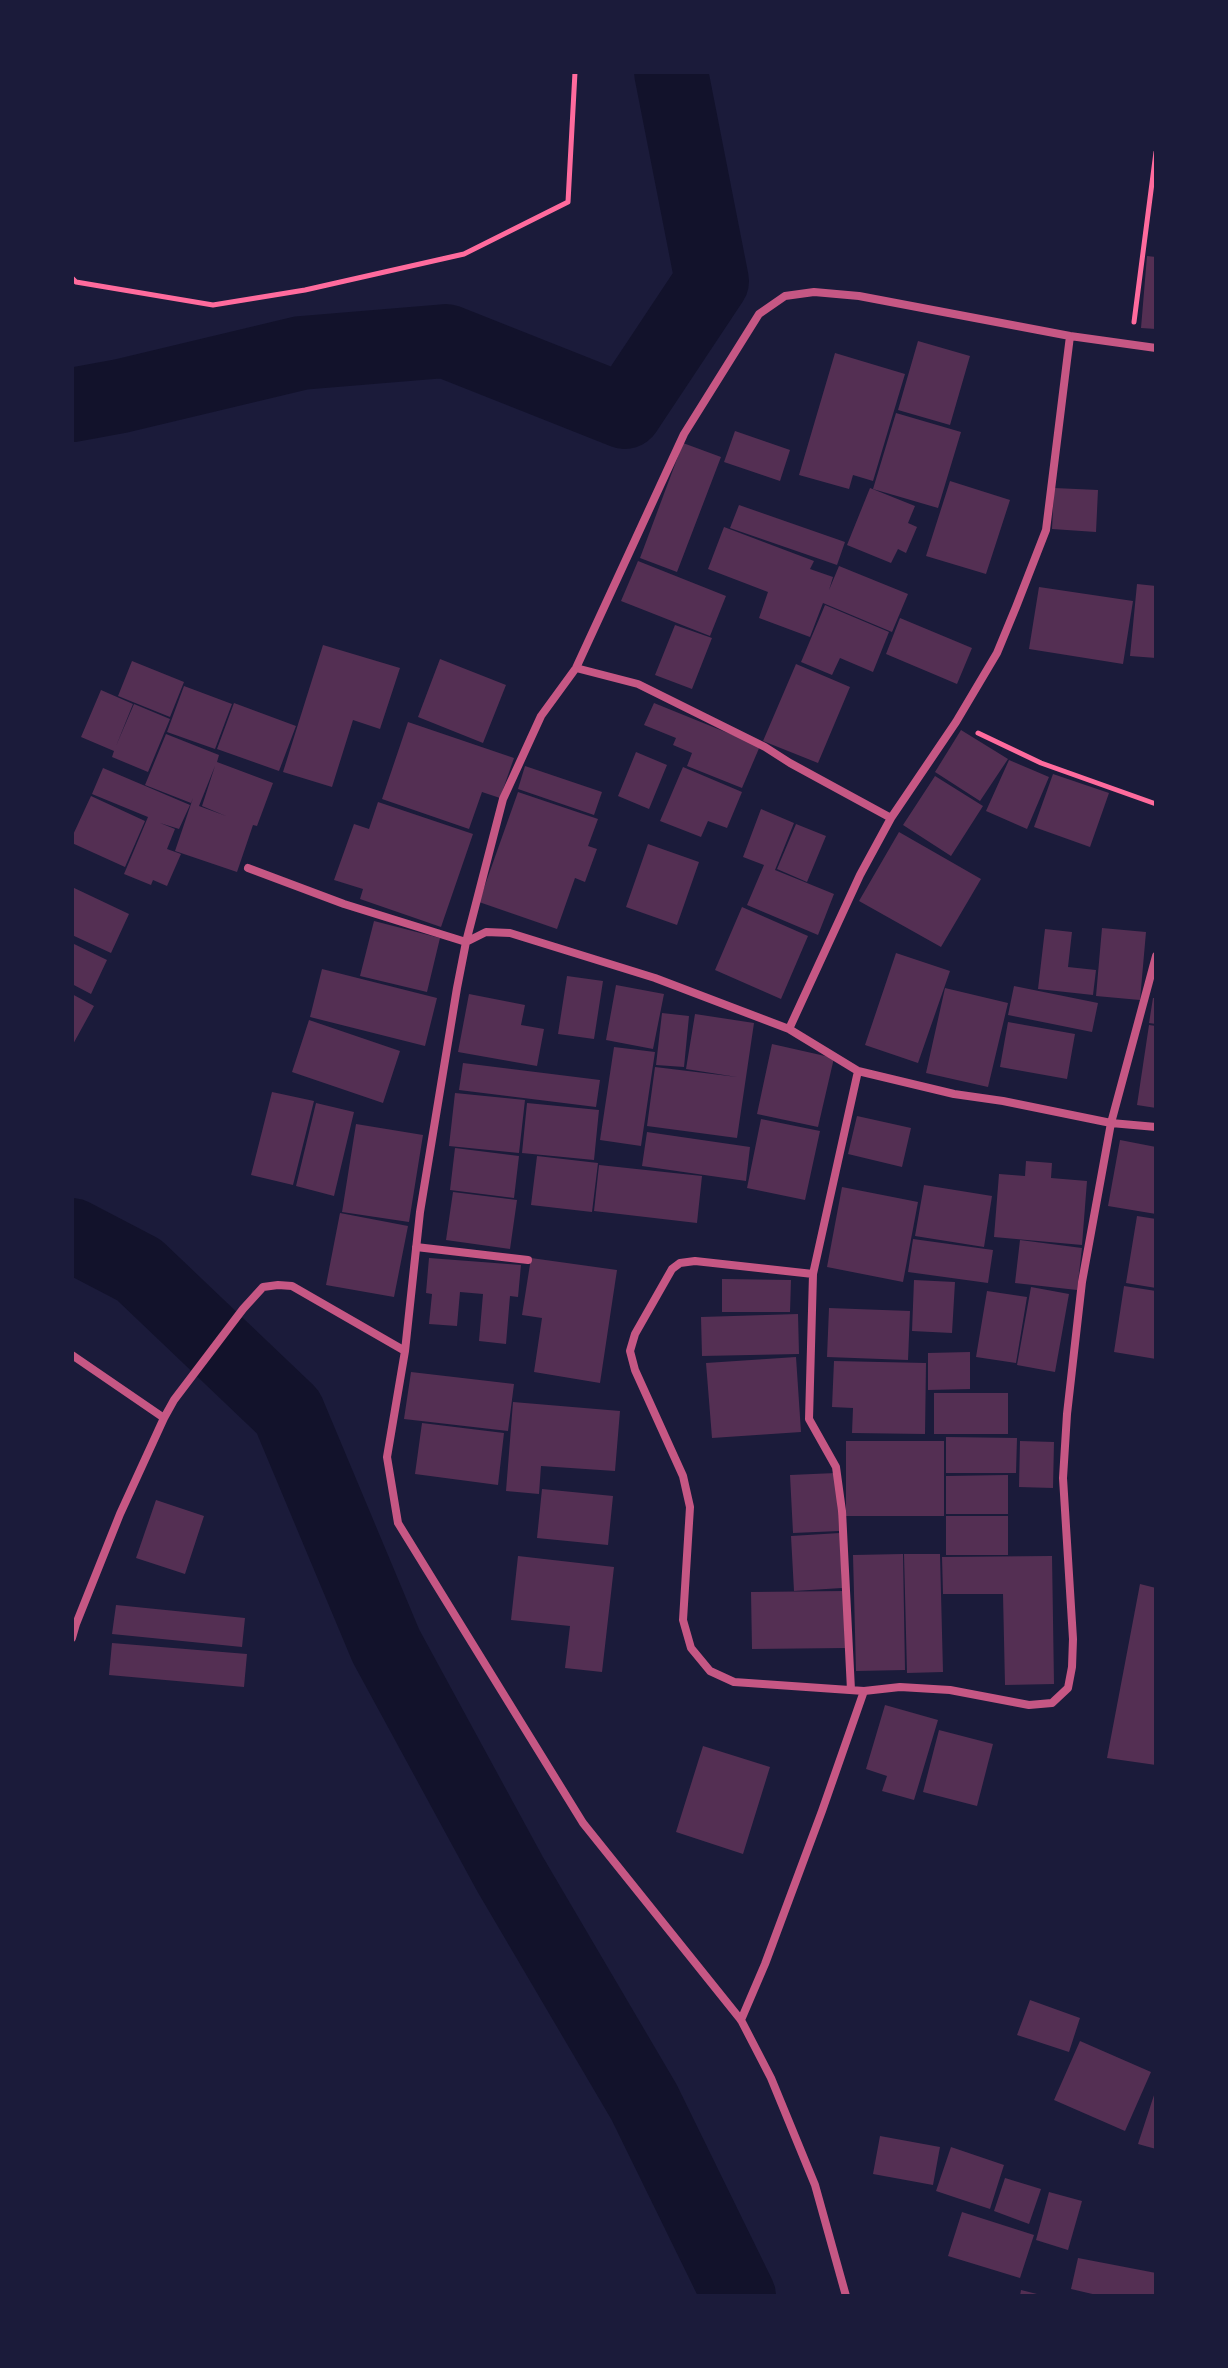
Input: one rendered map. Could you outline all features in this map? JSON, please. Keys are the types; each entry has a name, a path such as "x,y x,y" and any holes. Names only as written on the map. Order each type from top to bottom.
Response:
{"street":[{"path":"846,2296 815,2185 771,2078 741,2020 583,1823 398,1523 387,1457 405,1351 416,1247 440,1085 466,942 503,799 541,716 576,668 684,434 759,314 785,296 814,292 885,301 1070,336 1156,348"},
{"path":"789,1029 860,875 891,818 956,722 997,653 1046,530 1070,336"},
{"path":"576,668 638,684 765,747 891,818"},
{"path":"248,868 344,904 466,942 486,932 510,933 655,978 789,1029 858,1071 954,1094 1111,1123 1156,1127"},
{"path":"813,1274 695,1261 680,1263 672,1269 635,1334 630,1351 635,1370 683,1476 690,1507 683,1620 691,1648 710,1671 734,1682 864,1691 900,1687 950,1690 1029,1705 1052,1703 1068,1688 1072,1667 1063,1478 1082,1282 1111,1123 1156,956"},
{"path":"851,1690 842,1511 836,1467 809,1419 813,1274 858,1071"},
{"path":"416,1247 528,1260"},
{"path":"72,1638 74,1624 120,1514 164,1418 174,1400 263,1287 292,1286 405,1351"},
{"path":"72,1355 164,1418"},
{"path":"741,2020 765,1964 864,1691"}],"path":[{"path":"72,278 76,282 213,305 305,290 464,254 568,202 575,72"},
{"path":"1131,344 1156,152"},
{"path":"956,722 1041,763 1156,804"}],"building":[{"path":"1147,256 1156,257 1156,329 1141,328"},
{"path":"918,341 970,356 950,425 898,410"},
{"path":"835,353 905,374 873,481 853,475 849,489 799,475"},
{"path":"896,413 961,432 938,508 873,489"},
{"path":"735,431 790,450 780,481 724,462"},
{"path":"683,443 721,457 677,572 640,558"},
{"path":"950,481 1010,500 986,574 926,556"},
{"path":"870,488 915,506 908,523 917,527 906,553 898,549 891,563 847,545"},
{"path":"1054,488 1098,490 1096,532 1052,529"},
{"path":"739,505 845,542 837,565 730,528"},
{"path":"724,527 814,561 810,569 833,577 829,590 839,566 908,594 892,632 823,603 810,637 759,618 768,592 708,569"},
{"path":"638,561 726,596 710,636 621,601"},
{"path":"1137,584 1156,586 1156,658 1130,656"},
{"path":"1039,587 1133,601 1123,664 1029,649"},
{"path":"825,605 889,632 873,672 840,658 832,675 801,662"},
{"path":"900,618 972,648 957,684 886,654"},
{"path":"675,625 712,638 692,689 655,675"},
{"path":"323,645 400,668 380,729 353,720 332,787 283,772"},
{"path":"440,659 506,685 483,743 418,717"},
{"path":"132,661 184,682 170,717 118,696"},
{"path":"796,664 850,687 818,763 763,741"},
{"path":"184,686 232,704 215,749 167,732"},
{"path":"101,690 133,704 116,746 134,704 170,719 148,772 112,757 114,751 81,737"},
{"path":"234,703 296,726 279,771 217,749"},
{"path":"654,703 760,746 742,788 687,766 692,753 673,745 676,738 644,725"},
{"path":"408,722 514,758 500,798 482,792 469,829 382,799"},
{"path":"961,730 1008,759 980,801 935,772"},
{"path":"166,734 219,755 217,762 273,783 257,826 253,825 237,872 175,851 193,798 191,803 145,785","holes":["215,766 202,806 226,816 199,806"]},
{"path":"636,752 667,765 649,809 618,796"},
{"path":"1009,760 1049,777 1027,829 986,811"},
{"path":"525,766 602,792 594,815 518,789"},
{"path":"683,767 742,792 727,828 708,821 701,837 660,821"},
{"path":"103,768 190,805 179,829 160,823 175,829 167,849 181,854 167,886 153,880 151,885 124,874 148,817 92,794"},
{"path":"1053,774 1109,793 1090,847 1034,827"},
{"path":"935,776 983,806 951,856 903,825"},
{"path":"518,792 598,819 588,846 597,849 585,882 575,878 557,929 479,902"},
{"path":"91,796 145,821 125,867 72,843"},
{"path":"378,802 473,834 441,927 360,899 363,889 334,880 354,824 369,829"},
{"path":"761,809 794,823 775,870 834,894 818,935 747,905 764,865 743,857"},
{"path":"796,824 826,836 807,882 777,869"},
{"path":"899,832 981,879 941,947 859,901"},
{"path":"648,844 699,862 677,925 626,907"},
{"path":"72,887 129,914 111,953 72,935"},
{"path":"742,907 808,936 781,999 715,970"},
{"path":"374,921 440,938 427,992 360,976"},
{"path":"1102,928 1146,932 1140,1000 1096,996"},
{"path":"1045,929 1072,932 1068,967 1096,970 1093,995 1038,989"},
{"path":"72,943 107,960 91,994 72,984"},
{"path":"896,953 950,971 918,1063 865,1045"},
{"path":"322,969 437,998 425,1046 310,1017"},
{"path":"567,976 603,981 594,1039 558,1034"},
{"path":"616,985 664,994 653,1049 606,1040"},
{"path":"1014,986 1098,1003 1092,1032 1008,1015"},
{"path":"945,988 1008,1003 988,1087 926,1073"},
{"path":"72,994 94,1006 72,1046"},
{"path":"469,994 525,1005 521,1025 544,1029 537,1066 458,1052"},
{"path":"1153,998 1156,998 1156,1024 1149,1023"},
{"path":"662,1013 689,1016 684,1067 656,1065"},
{"path":"695,1014 754,1023 737,1138 647,1126 655,1067 737,1077 686,1069"},
{"path":"309,1020 400,1051 383,1103 292,1072"},
{"path":"1008,1022 1075,1034 1067,1079 1000,1067"},
{"path":"1149,1025 1156,1026 1156,1108 1137,1105"},
{"path":"772,1044 834,1058 818,1127 757,1114"},
{"path":"614,1047 655,1052 641,1146 600,1140"},
{"path":"463,1063 600,1080 596,1107 459,1090"},
{"path":"272,1092 314,1101 293,1185 251,1175"},
{"path":"455,1093 525,1100 519,1153 449,1146"},
{"path":"316,1103 354,1112 334,1196 296,1186"},
{"path":"527,1103 599,1110 594,1160 522,1153"},
{"path":"857,1116 911,1128 902,1167 848,1154"},
{"path":"761,1119 820,1131 805,1200 747,1188"},
{"path":"356,1124 423,1135 409,1222 342,1212"},
{"path":"647,1132 750,1147 746,1181 642,1166"},
{"path":"1120,1140 1156,1147 1156,1214 1108,1206"},
{"path":"455,1148 519,1156 514,1198 450,1190"},
{"path":"537,1156 598,1163 592,1212 531,1205"},
{"path":"1026,1161 1052,1163 1051,1178 1087,1181 1082,1245 994,1237 999,1174 1025,1176"},
{"path":"599,1165 702,1176 697,1223 594,1211"},
{"path":"924,1185 992,1196 984,1247 915,1236"},
{"path":"842,1187 918,1202 903,1282 827,1267"},
{"path":"453,1192 517,1200 510,1249 446,1240"},
{"path":"340,1213 408,1226 394,1297 326,1285"},
{"path":"1137,1216 1156,1219 1156,1288 1126,1283"},
{"path":"913,1239 993,1250 988,1283 908,1272"},
{"path":"1020,1240 1082,1248 1077,1290 1015,1283"},
{"path":"429,1258 521,1265 518,1297 510,1296 506,1344 479,1341 483,1294 460,1292 457,1326 429,1324 432,1294 426,1293"},
{"path":"531,1258 617,1270 600,1383 534,1372 542,1318 522,1315"},
{"path":"722,1279 791,1280 790,1312 722,1312"},
{"path":"914,1280 955,1282 952,1333 912,1331"},
{"path":"1124,1286 1156,1291 1156,1359 1114,1352"},
{"path":"1031,1287 1069,1294 1055,1372 1017,1365"},
{"path":"987,1291 1027,1297 1016,1363 976,1357"},
{"path":"829,1308 910,1311 908,1360 827,1357"},
{"path":"798,1314 799,1354 702,1356 701,1317"},
{"path":"970,1352 970,1389 928,1390 928,1353"},
{"path":"796,1357 801,1432 712,1438 706,1363"},
{"path":"834,1361 926,1363 925,1434 852,1433 853,1408 832,1407"},
{"path":"411,1372 514,1384 508,1431 404,1419"},
{"path":"934,1393 1008,1393 1008,1434 934,1434"},
{"path":"513,1402 620,1411 615,1471 541,1466 539,1494 506,1491"},
{"path":"422,1423 504,1433 498,1485 415,1474"},
{"path":"946,1437 1017,1438 1016,1473 946,1473"},
{"path":"846,1441 944,1441 944,1516 846,1516"},
{"path":"1020,1441 1054,1442 1053,1488 1019,1487"},
{"path":"836,1473 839,1531 793,1533 790,1475"},
{"path":"1008,1475 1008,1514 946,1514 946,1476"},
{"path":"542,1489 613,1496 608,1545 537,1538"},
{"path":"156,1500 204,1516 185,1574 136,1558"},
{"path":"946,1516 1008,1516 1008,1555 946,1555"},
{"path":"840,1533 842,1588 794,1591 791,1536"},
{"path":"903,1554 905,1670 856,1671 853,1555"},
{"path":"904,1554 940,1554 943,1672 907,1673"},
{"path":"518,1556 614,1567 602,1672 565,1668 570,1626 511,1620"},
{"path":"1052,1556 1054,1684 1005,1685 1003,1594 943,1594 942,1557"},
{"path":"1140,1584 1156,1588 1156,1765 1107,1758"},
{"path":"844,1591 845,1648 752,1649 751,1592"},
{"path":"116,1605 245,1618 242,1647 112,1634"},
{"path":"112,1643 247,1654 244,1687 109,1675"},
{"path":"885,1705 938,1720 914,1800 882,1791 887,1776 866,1769"},
{"path":"939,1730 993,1744 977,1806 923,1792"},
{"path":"703,1746 770,1767 743,1854 676,1832"},
{"path":"1030,2000 1080,2018 1069,2052 1017,2035"},
{"path":"1080,2041 1151,2072 1125,2131 1054,2100"},
{"path":"1156,2089 1156,2149 1138,2144"},
{"path":"880,2136 940,2147 933,2185 873,2174"},
{"path":"951,2147 1004,2165 990,2209 936,2191"},
{"path":"1005,2178 1041,2189 1029,2224 994,2211"},
{"path":"1049,2192 1082,2201 1068,2250 1036,2240"},
{"path":"962,2212 1034,2235 1020,2278 948,2256"},
{"path":"1078,2258 1156,2273 1156,2296 1101,2296 1071,2289"},
{"path":"1021,2290 1041,2295 1041,2296 1020,2296"}],"waterway":[{"path":"72,405 301,353 446,341 625,412 712,281 671,72"},
{"path":"72,1235 139,1270 288,1412 386,1646 510,1874 644,2102 739,2296"}]}
